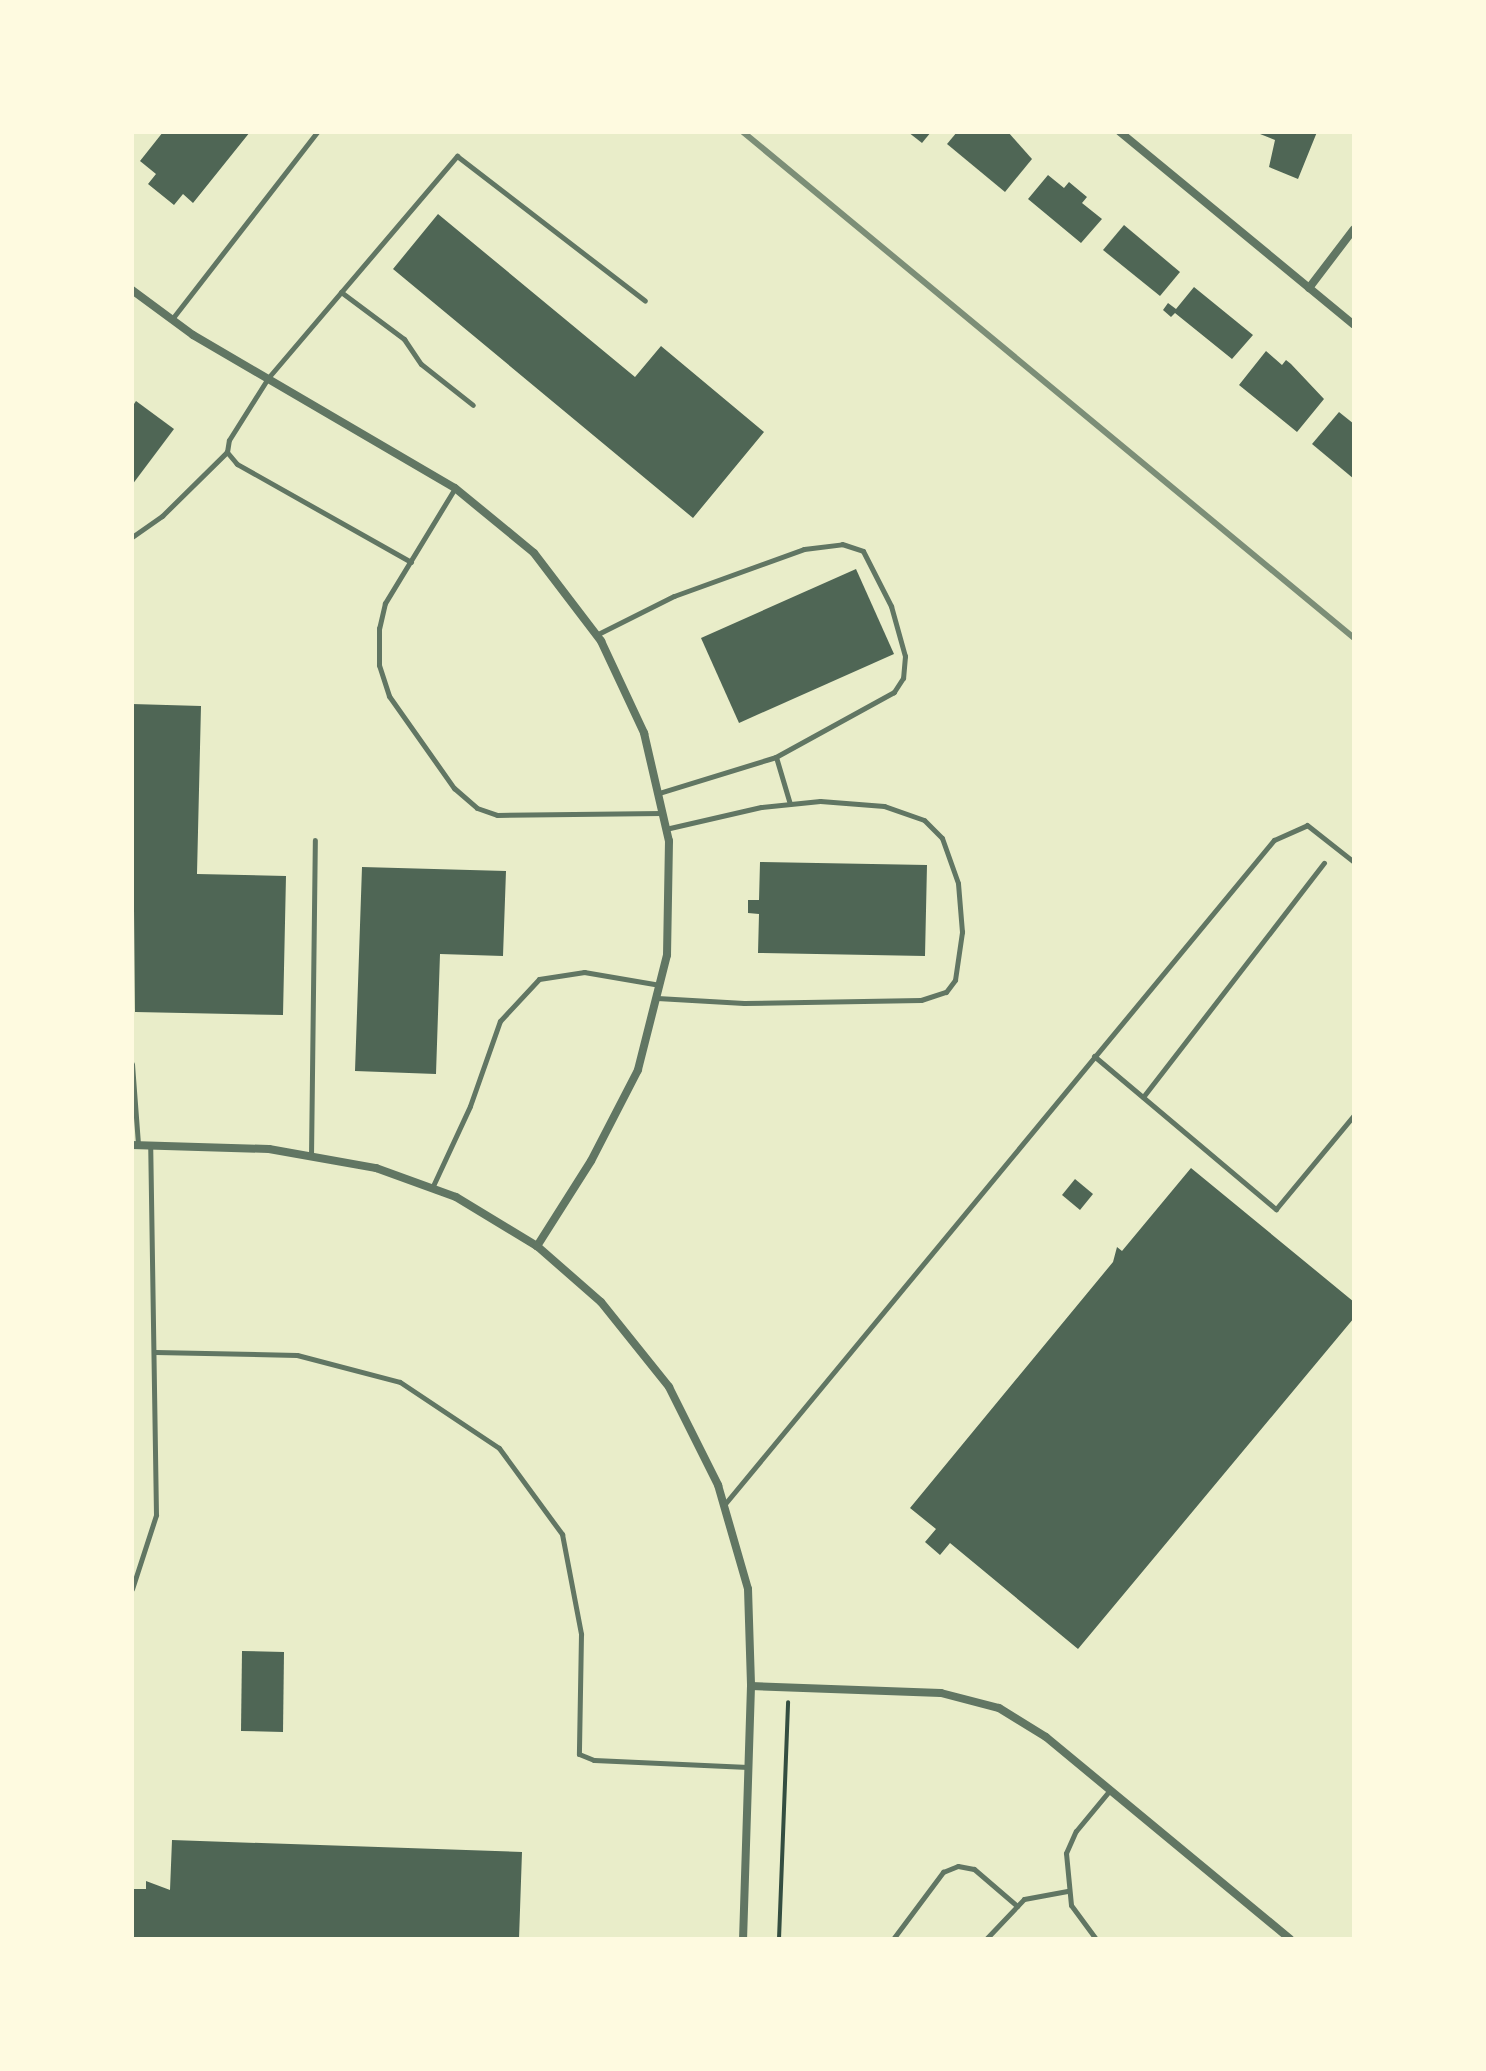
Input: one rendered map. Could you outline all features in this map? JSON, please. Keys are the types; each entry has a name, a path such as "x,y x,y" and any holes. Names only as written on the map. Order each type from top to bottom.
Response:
{"street":[{"path":"1120,132 1354,325"},
{"path":"1309,288 1354,229"},
{"path":"132,290 172,319 268,378 455,488 534,553 596,635 644,733 666,829 667,955 638,1070 591,1161 537,1246"},
{"path":"135,1145 269,1149 376,1168 456,1197 537,1246 601,1302 669,1387 724,1506 748,1589 751,1686 743,1939"},
{"path":"751,1686 941,1693 999,1708 1046,1737 1290,1939"}],"lane":[{"path":"172,319 317,132"},
{"path":"132,537 162,516 227,452 229,440 268,378 457,156 645,301"},
{"path":"341,292 404,339 421,364 473,405"},
{"path":"227,452 237,464 411,562"},
{"path":"455,488 385,603 379,628 379,665 389,696 454,788 477,808 497,815 662,813"},
{"path":"596,635 674,596 804,549 842,544 863,551 891,606 905,656 903,678 894,692 776,757 658,793"},
{"path":"776,757 790,804"},
{"path":"656,998 887,1004 946,992 955,980 962,932 958,883 942,838 924,820 884,806 790,804 666,829"},
{"path":"724,1506 1274,840 1307,825 1354,862"},
{"path":"311,1156 315,840"},
{"path":"1143,1097 1324,863"},
{"path":"432,1188 470,1106 500,1021 539,979 584,972 660,985"},
{"path":"1094,1056 1276,1209 1354,1115"},
{"path":"132,1064 135,1145"},
{"path":"132,1589 156,1515 150,1146"},
{"path":"155,1352 297,1355 400,1382 499,1448 562,1534 581,1634 579,1754 594,1760 749,1767"},
{"path":"1096,1939 1071,1905 1067,1891 1066,1853 1076,1831 1110,1790"},
{"path":"893,1939 943,1872 958,1866 974,1869 1017,1906"},
{"path":"986,1939 1024,1899 1067,1891"}],"path":[{"path":"779,1939 788,1688"}],"building":[{"path":"163,132 250,132 193,203 183,194 174,205 148,184 156,174 140,161"},
{"path":"908,132 931,132 922,143"},
{"path":"957,132 1008,132 1032,159 1005,192 947,144"},
{"path":"1255,132 1317,132 1298,179 1269,167 1275,140"},
{"path":"1048,175 1064,188 1069,182 1087,197 1082,203 1102,219 1081,243 1028,199"},
{"path":"438,214 635,377 661,346 764,432 693,518 393,269"},
{"path":"1124,225 1180,272 1160,296 1103,250"},
{"path":"1194,287 1253,335 1232,359 1175,313 1171,317 1163,310 1168,303 1176,309"},
{"path":"1266,351 1282,365 1286,360 1291,364 1324,399 1297,432 1239,385"},
{"path":"136,401 174,429 132,485 132,407"},
{"path":"1339,412 1354,424 1354,479 1312,444"},
{"path":"856,569 894,654 739,723 701,638"},
{"path":"132,704 201,706 197,874 286,876 283,1015 135,1012"},
{"path":"760,862 927,865 925,956 758,953 759,914 748,913 748,900 759,900"},
{"path":"362,867 506,871 503,956 440,954 436,1074 355,1071"},
{"path":"1191,1168 1354,1302 1354,1318 1078,1649 950,1543 940,1555 925,1542 936,1529 910,1508 1113,1262 1117,1247 1122,1251"},
{"path":"1075,1179 1093,1194 1080,1210 1062,1195"},
{"path":"242,1651 284,1652 283,1732 241,1731"},
{"path":"172,1840 522,1852 519,1939 132,1939 132,1889 146,1889 146,1881 170,1890"}],"railway":[{"path":"743,132 1354,638"}]}
